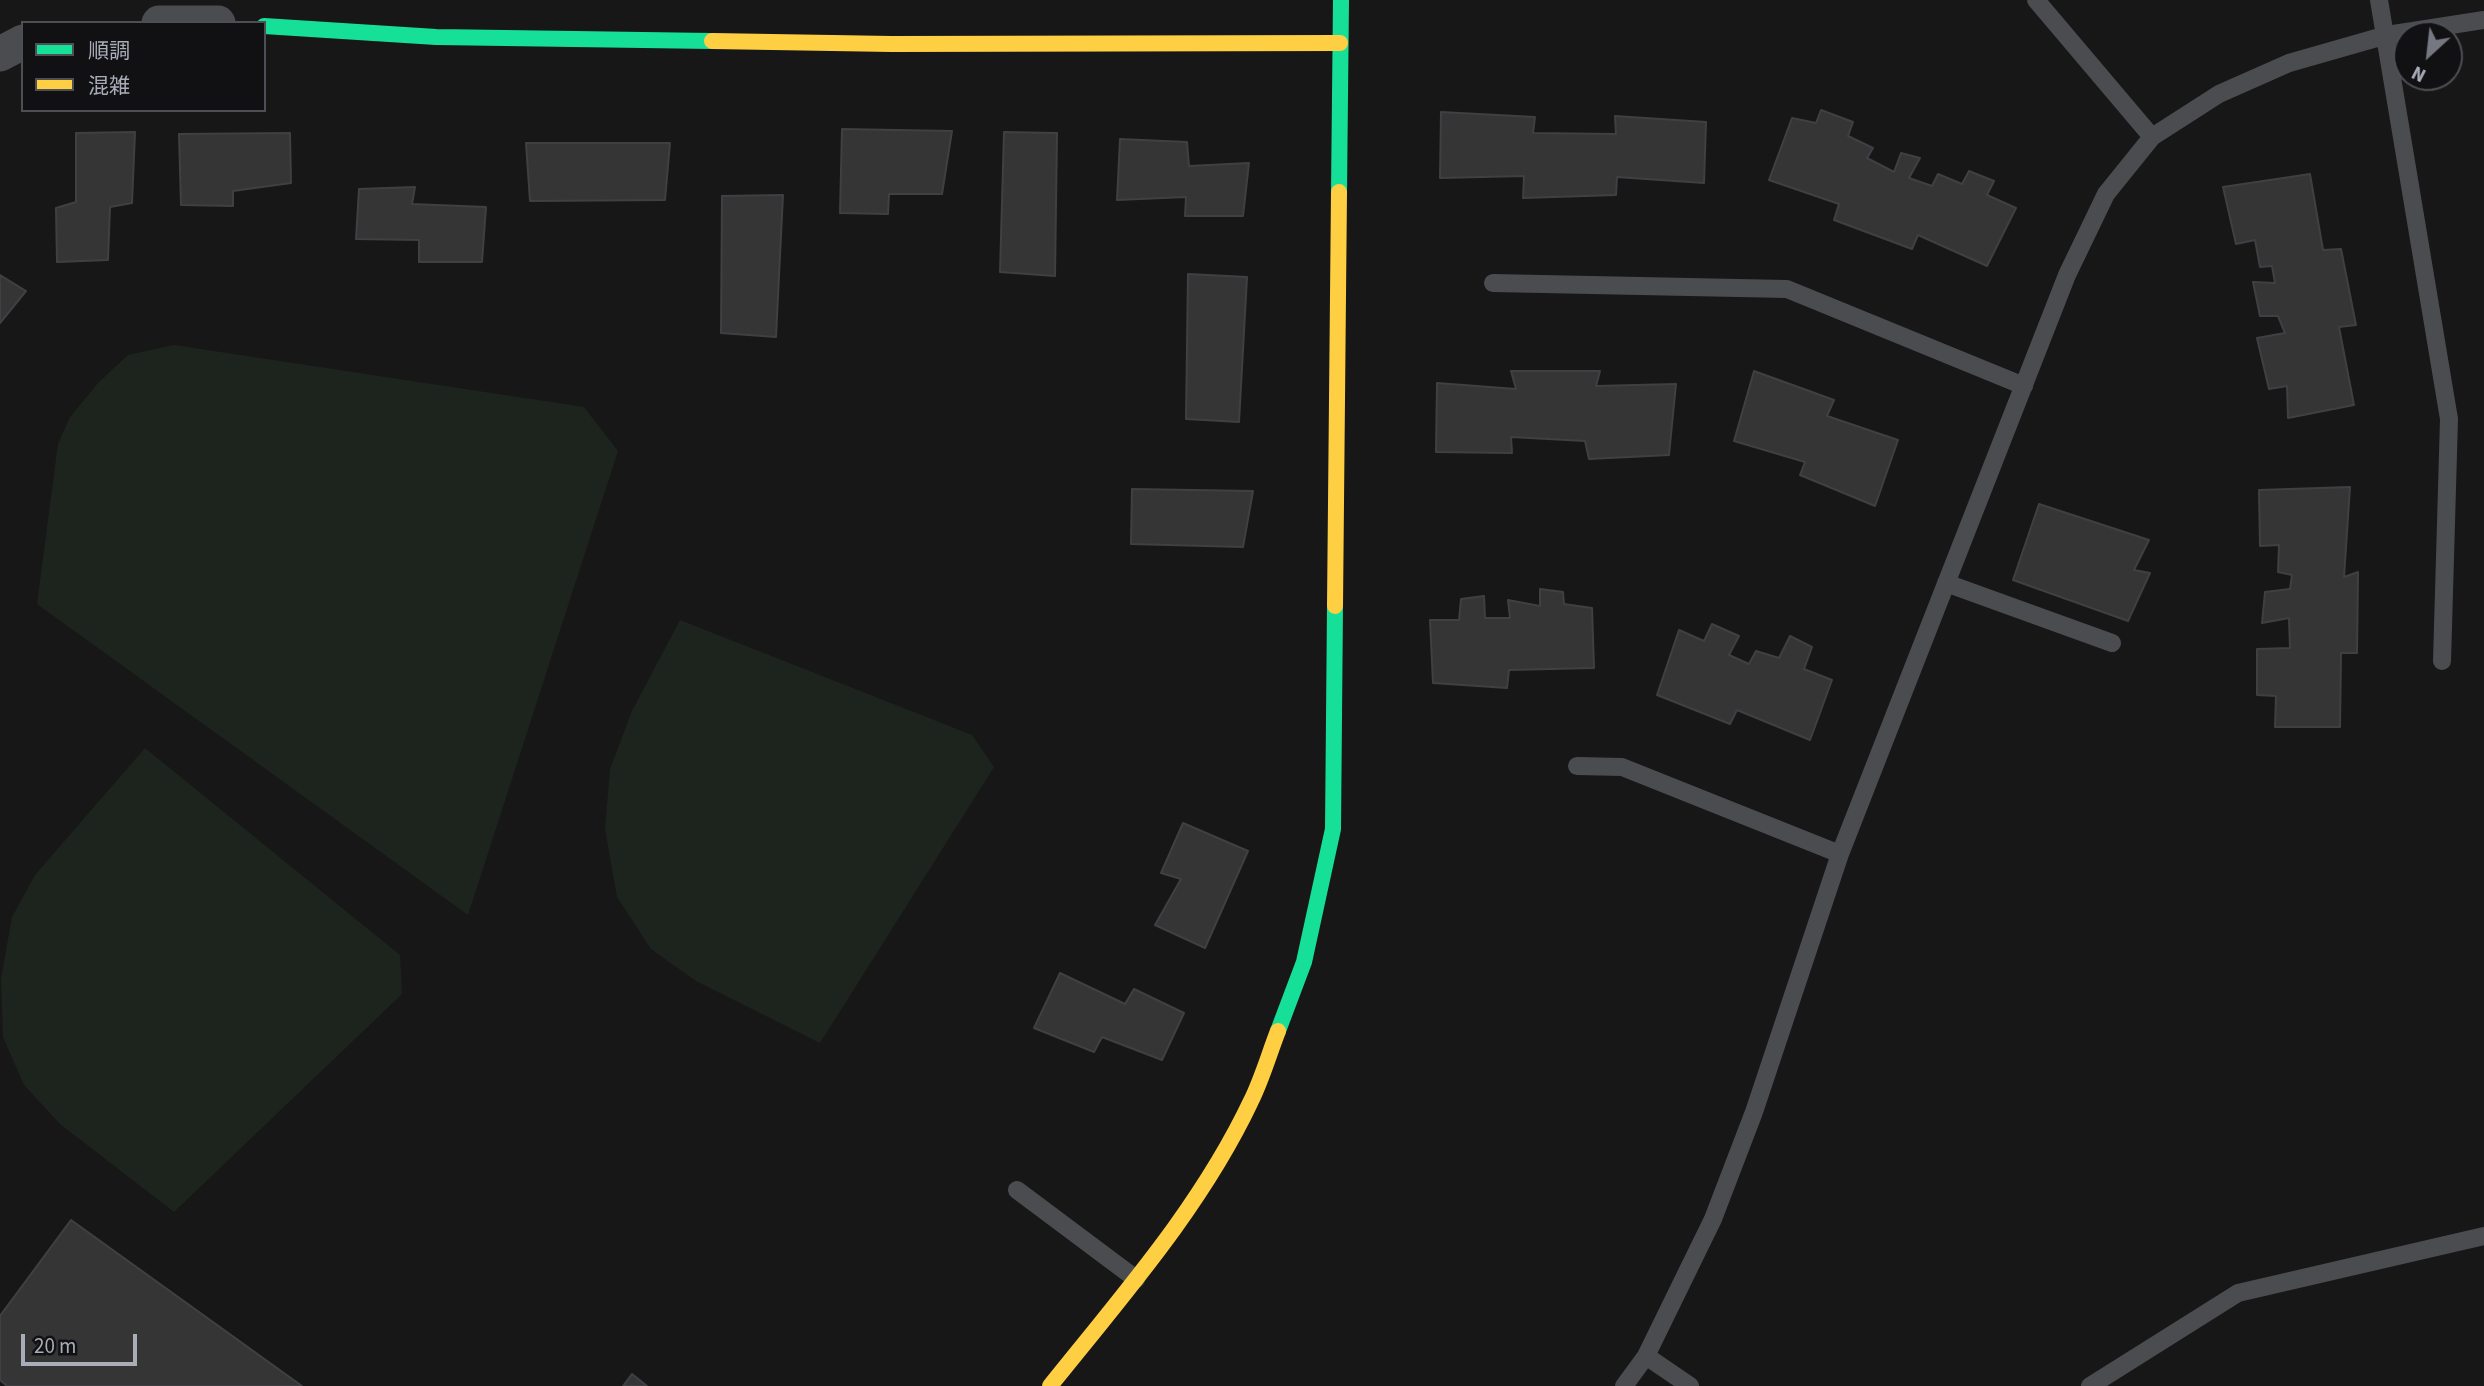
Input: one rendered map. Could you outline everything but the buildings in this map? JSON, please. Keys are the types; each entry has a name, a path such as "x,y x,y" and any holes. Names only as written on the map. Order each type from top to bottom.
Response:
{"street":[{"path":"1050,1386 1162,1246 1217,1165 1252,1100 1304,962 1333,829 1341,0"},
{"path":"266,26 477,38 892,44 1340,43"},
{"path":"0,54 21,44"}],"lane":[{"path":"2036,0 2152,137"},
{"path":"2379,0 2387,35 2449,419 2442,661"},
{"path":"1624,1386 1646,1356 1713,1219 1754,1112 1840,854 2067,275 2106,194 2152,137 2219,94 2289,63 2387,35 2484,20"},
{"path":"1493,283 1787,289 2024,386"},
{"path":"1947,583 2112,643"},
{"path":"1577,766 1622,767 1840,854"},
{"path":"1017,1190 1136,1279"},
{"path":"2090,1386 2238,1293 2484,1236"},
{"path":"1646,1356 1690,1386"}],"shaded area":[{"path":"174,345 584,407 618,451 468,915 37,604 58,444 70,417 98,383 128,355"},
{"path":"680,620 972,735 994,767 820,1043 696,981 651,949 617,897 605,829 610,769 632,711"},
{"path":"145,748 400,955 402,994 174,1212 60,1124 24,1085 3,1037 1,979 12,917 35,875"}],"traffic: fast":[{"path":"1339,192 1341,0"},
{"path":"266,26 436,37 712,41"},
{"path":"1278,1031 1304,962 1333,829 1335,606"}],"traffic: slow":[{"path":"712,41 892,44 1340,43"},
{"path":"1335,606 1339,192"},
{"path":"1050,1386 1159,1250 1209,1178 1251,1101 1278,1031"}]}
